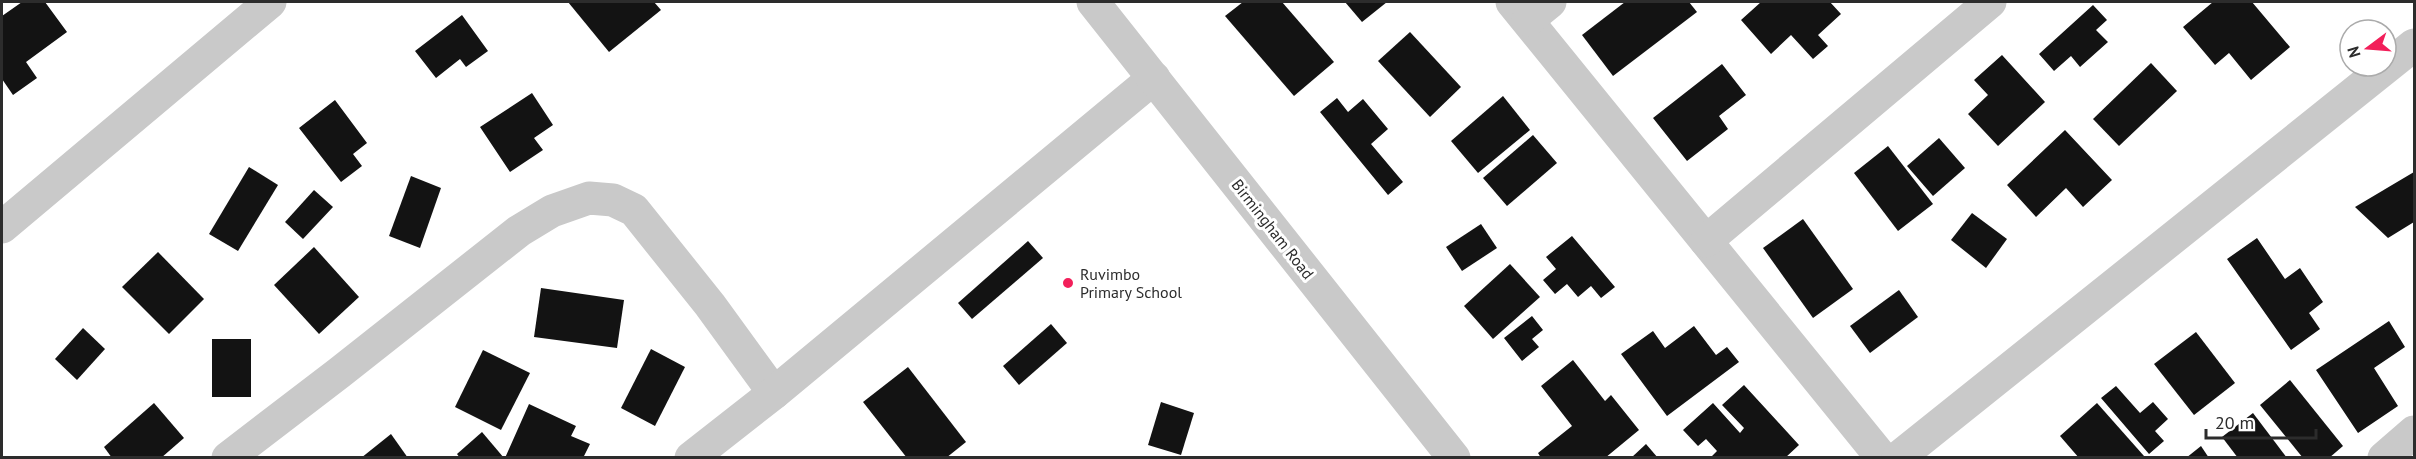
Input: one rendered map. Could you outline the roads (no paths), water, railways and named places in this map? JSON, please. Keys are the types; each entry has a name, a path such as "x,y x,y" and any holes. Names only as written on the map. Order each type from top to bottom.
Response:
{"street":[{"path":"2,227 270,2"},
{"name":"Birmingham Road","path":"1093,2 1454,458"},
{"path":"1706,241 1990,2"},
{"path":"1530,8 1706,241 1882,458"},
{"path":"1898,458 2415,45"},
{"path":"691,458 774,393 1154,78"},
{"path":"228,458 519,231 552,211 589,198 613,200 634,210 710,305 774,393"},
{"path":"2384,458 2415,432"}],"place":[{"name":"Ruvimbo Primary School","path":"1068,283"}]}
